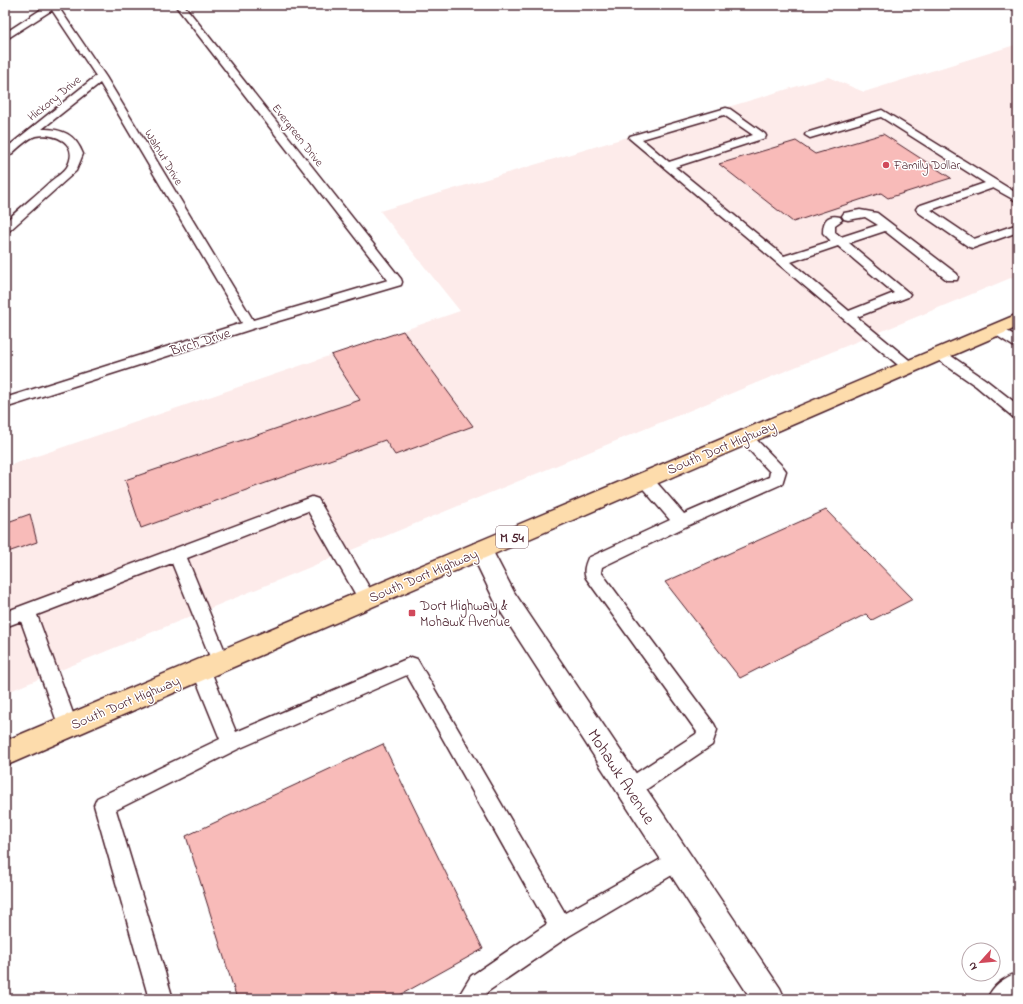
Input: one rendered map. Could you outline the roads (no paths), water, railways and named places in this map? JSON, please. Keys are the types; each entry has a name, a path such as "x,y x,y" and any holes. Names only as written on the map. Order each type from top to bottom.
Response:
{"main road":[{"name":"South Dort Highway","path":"5,754 1018,320"}],"street":[{"name":"Mohawk Avenue","path":"481,550 505,599 631,788 676,861 770,999"},
{"path":"1003,999 1018,988"}],"lane":[{"path":"5,37 53,5"},
{"name":"Walnut Drive","path":"53,5 101,77 250,325"},
{"name":"Evergreen Drive","path":"179,5 396,282"},
{"name":"Hickory Drive","path":"5,154 101,77"},
{"path":"667,166 761,136 726,111 634,138 667,166 909,367"},
{"path":"810,135 882,113 1018,199"},
{"path":"5,228 72,169 77,154 72,142 61,135 51,132 31,133"},
{"path":"994,184 922,209 973,244 1018,228"},
{"path":"848,316 903,294 839,242 830,233 828,223 856,214 869,213 952,276"},
{"path":"782,261 887,226"},
{"name":"Birch Drive","path":"5,403 250,325 396,282"},
{"path":"996,329 1018,343"},
{"path":"939,354 1014,406"},
{"path":"631,788 705,739 707,730 592,572 594,564 681,522 776,480 778,471 745,437"},
{"path":"645,480 681,522"},
{"path":"5,620 312,502 366,599"},
{"path":"177,555 210,666 230,744"},
{"path":"27,612 68,727"},
{"path":"161,999 104,805 230,744 411,665 561,928"},
{"path":"469,999 478,984 561,928 676,861"}],"place":[{"name":"Family Dollar","path":"886,165"},
{"name":"Dort Highway & Mohawk Avenue","path":"412,613"}]}
